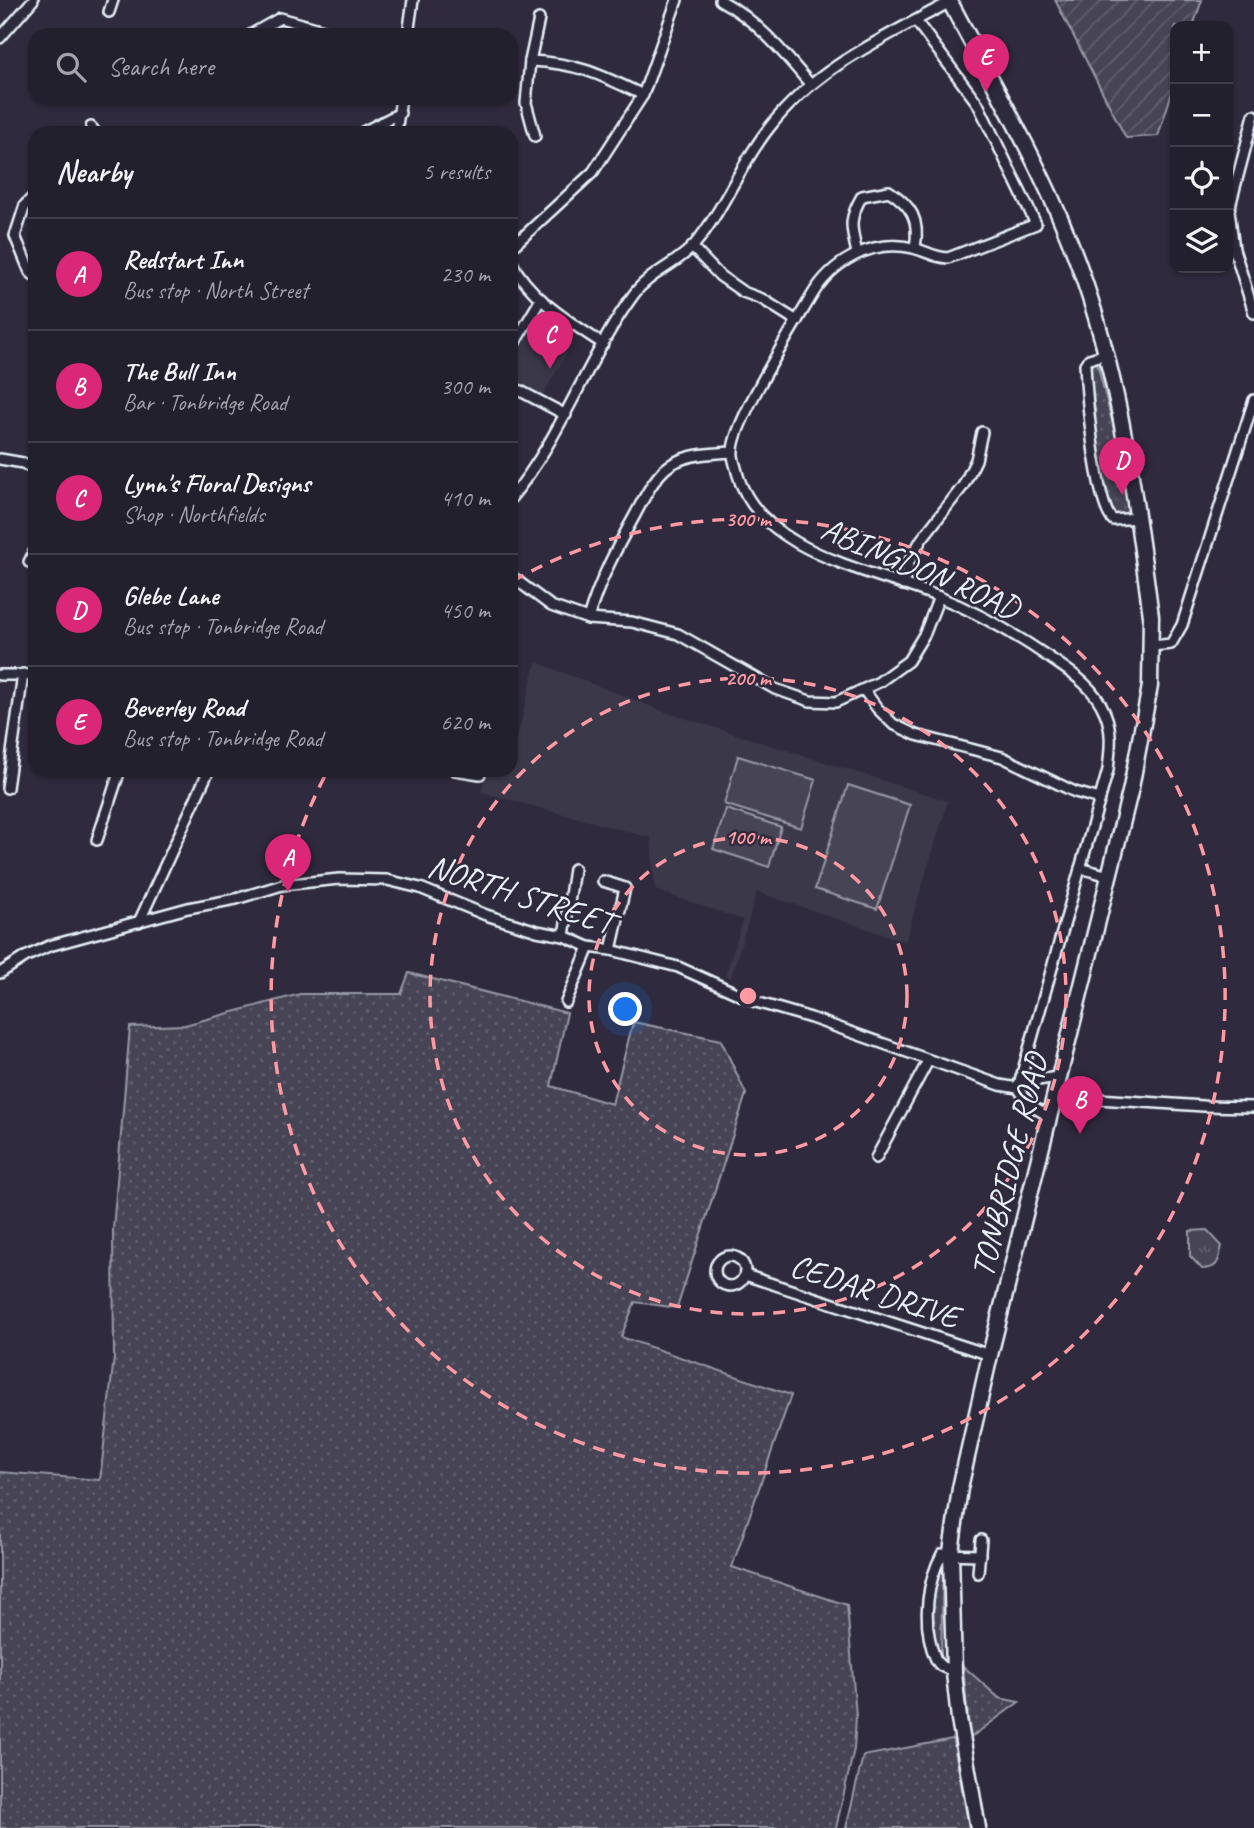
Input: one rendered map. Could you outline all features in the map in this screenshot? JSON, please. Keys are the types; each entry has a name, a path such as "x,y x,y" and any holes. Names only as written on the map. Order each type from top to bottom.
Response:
{"main road":[{"name":"TONBRIDGE ROAD","path":"949,1 1056,207 1086,284 1125,434 1152,617 1150,686 1133,775 990,1355 960,1488 951,1552 953,1670 978,1828"}],"street":[{"path":"0,38 33,0"},
{"path":"109,12 113,0"},
{"path":"409,28 413,0"},
{"path":"518,242 593,172 643,95 677,0"},
{"path":"720,0 738,9 777,45 810,84"},
{"path":"518,490 566,415 603,344 635,292 692,247 715,218 769,127 810,84 843,59 949,1"},
{"path":"262,28 280,18 316,28"},
{"path":"535,136 526,103 530,61 539,19"},
{"path":"587,619 596,589 612,555 649,490 665,468 687,457 732,452 752,402 797,321 818,285 836,267 857,253 884,246 915,248 934,257 948,258 1036,224 978,104 916,21"},
{"path":"530,61 560,62 589,69 643,95"},
{"path":"397,126 401,105"},
{"path":"375,126 400,113"},
{"path":"1254,115 1229,210 1234,250 1254,313"},
{"path":"857,253 850,221 854,209 862,196 889,191 902,199 912,211 918,232 915,248"},
{"path":"28,202 15,236 28,267"},
{"path":"692,247 720,276 743,292 762,299 797,321"},
{"path":"518,270 541,299 566,320 603,344"},
{"path":"518,337 541,299"},
{"path":"1106,354 1089,359 1085,364 1093,446 1105,509 1113,520 1138,518"},
{"path":"518,390 566,415"},
{"path":"1152,646 1171,644 1182,625 1254,400"},
{"path":"903,585 909,562 921,540 963,486 976,460 982,432"},
{"name":"ABINGDON ROAD","path":"732,452 742,489 758,514 777,530 810,549 939,597 1009,631 1091,689 1105,712 1112,736 1108,770 1017,1088"},
{"path":"0,459 28,466"},
{"path":"518,581 551,606 587,619 632,622 678,634 775,689 810,701 836,702 864,690 908,662 925,633 939,597"},
{"path":"7,788 23,674"},
{"path":"0,675 28,674"},
{"path":"864,690 893,724 916,735 1002,757 1075,792 1100,799"},
{"path":"97,840 118,777"},
{"path":"139,922 206,777"},
{"path":"1080,868 1109,876"},
{"path":"564,936 574,869"},
{"name":"NORTH STREET","path":"0,973 49,946 282,885 315,880 368,879 405,883 512,924 564,936 590,947 678,967 757,1002 811,1018 1000,1086 1017,1088 1038,1080 1058,1077"},
{"path":"603,881 625,888 611,950"},
{"path":"566,1002 590,947"},
{"path":"876,1158 929,1061"},
{"path":"1017,1088 1030,1105 1049,1116"},
{"path":"1054,1096 1254,1107"},
{"name":"CEDAR DRIVE","path":"745,1275 990,1355"},
{"path":"978,1573 981,1539"},
{"path":"953,1670 940,1666 936,1661 929,1640 929,1592 942,1554 951,1552 980,1555"}],"shaded area":[{"path":"533,320 573,342 543,395 518,381 518,347"},
{"path":"536,662 666,712 948,801 905,942 757,892 731,978 725,976 743,920 655,890 651,838 481,792 486,777 518,777 518,733"}],"green space":[{"path":"1055,0 1202,0 1195,21 1170,21 1170,99 1158,136 1126,138"},
{"path":"1095,362 1116,437 1128,510 1119,516 1113,515 1107,500 1099,464 1089,369 1091,363"},
{"path":"738,756 816,780 801,828 724,804"},
{"path":"848,785 910,805 877,909 815,889"},
{"path":"726,809 781,827 769,867 713,849"},
{"path":"409,973 567,1013 551,1086 612,1104 633,1022 721,1040 746,1094 677,1308 635,1302 621,1337 791,1395 732,1567 847,1605 856,1716 854,1749 836,1828 0,1828 0,1472 100,1480 114,1357 113,1229 130,1027 185,1025 300,994 401,994"},
{"path":"1207,1230 1222,1246 1215,1265 1202,1269 1190,1256 1190,1231"},
{"path":"942,1565 941,1659 933,1637 932,1612"},
{"path":"963,1666 999,1698 1019,1702 970,1738"},
{"path":"953,1739 969,1828 846,1828 863,1756"}],"place":[{"name":"Beverley Road","path":"986,92"},
{"name":"Lynn's Floral Designs","path":"550,369"},
{"name":"Glebe Lane","path":"1122,495"},
{"name":"Redstart Inn","path":"288,892"},
{"name":"The Bull Inn","path":"1080,1134"}]}
